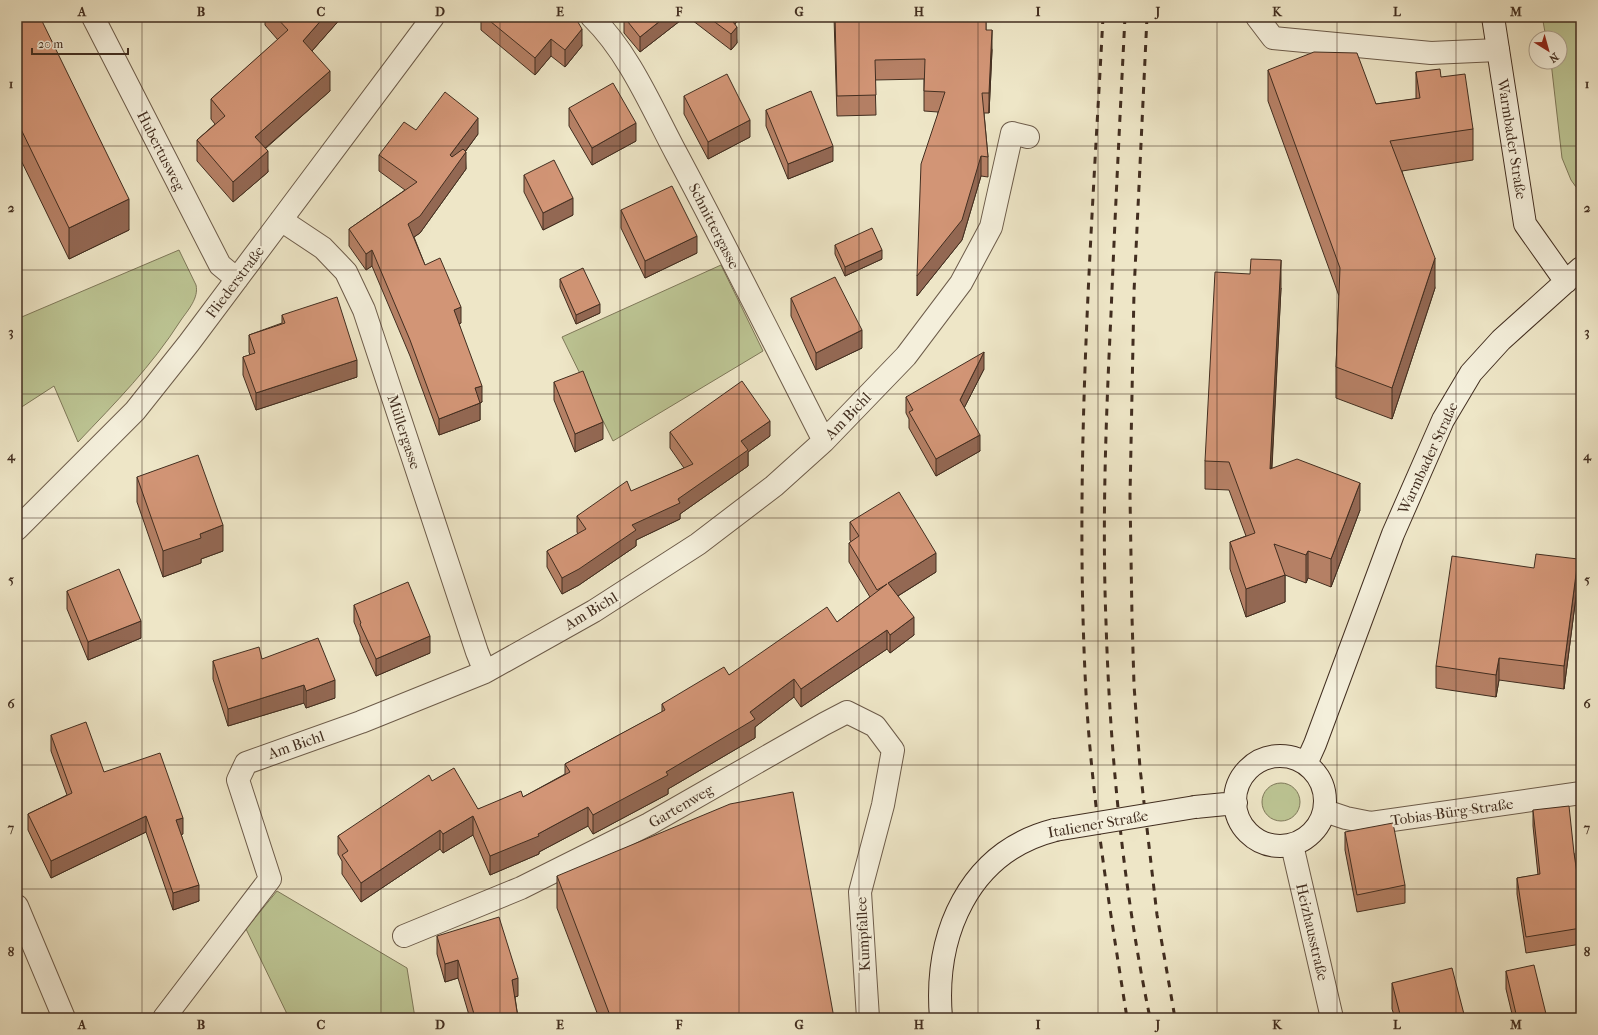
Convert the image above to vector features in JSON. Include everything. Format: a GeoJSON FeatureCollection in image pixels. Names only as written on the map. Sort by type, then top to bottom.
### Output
{"type":"FeatureCollection","features":[{"type":"Feature","properties":{"kind":"street","name":"Hubertusweg"},"geometry":{"type":"LineString","coordinates":[[93,17],[220,265],[237,279]]}},
{"type":"Feature","properties":{"kind":"street","name":"Fliederstraße"},"geometry":{"type":"LineString","coordinates":[[17,529],[135,411],[189,343],[433,17]]}},
{"type":"Feature","properties":{"kind":"street","name":"Schnittergasse"},"geometry":{"type":"LineString","coordinates":[[592,17],[604,28],[630,66],[701,200],[824,441]]}},
{"type":"Feature","properties":{"kind":"street"},"geometry":{"type":"LineString","coordinates":[[1257,17],[1273,38],[1431,53],[1498,50]]}},
{"type":"Feature","properties":{"kind":"street","name":"Warmbader Straße"},"geometry":{"type":"LineString","coordinates":[[1306,764],[1315,744],[1393,534],[1443,420],[1471,373],[1501,340],[1573,275],[1525,224],[1493,17]]}},
{"type":"Feature","properties":{"kind":"street","name":"Am Bichl"},"geometry":{"type":"LineString","coordinates":[[164,1018],[270,879],[238,780],[246,763],[360,722],[485,672],[594,611],[698,544],[774,486],[824,441],[906,356],[961,283],[991,227],[1012,133],[1028,136]]}},
{"type":"Feature","properties":{"kind":"street","name":"Müllergasse"},"geometry":{"type":"LineString","coordinates":[[281,220],[323,248],[346,272],[364,310],[477,652],[485,672]]}},
{"type":"Feature","properties":{"kind":"street","name":"Gartenweg"},"geometry":{"type":"LineString","coordinates":[[404,936],[521,888],[649,824],[847,712],[875,726],[893,750],[883,805]]}},
{"type":"Feature","properties":{"kind":"street"},"geometry":{"type":"LineString","coordinates":[[1279,756],[1294,758],[1306,764],[1317,776],[1324,790],[1326,800],[1325,811],[1313,832],[1303,840],[1292,845],[1279,847],[1266,844],[1253,838],[1244,828],[1238,816],[1236,803],[1237,789],[1243,776],[1259,762],[1279,756]]}},
{"type":"Feature","properties":{"kind":"street","name":"Tobias-Bürg-Straße"},"geometry":{"type":"LineString","coordinates":[[1325,811],[1371,824],[1581,793]]}},
{"type":"Feature","properties":{"kind":"street","name":"Italiener Straße"},"geometry":{"type":"LineString","coordinates":[[941,1018],[940,1003],[942,965],[949,934],[963,898],[977,879],[999,857],[1011,849],[1041,834],[1055,830],[1195,806],[1236,803]]}},
{"type":"Feature","properties":{"kind":"street","name":"Kumpfallee"},"geometry":{"type":"LineString","coordinates":[[868,1018],[860,892],[883,805]]}},
{"type":"Feature","properties":{"kind":"street","name":"Heizhausstraße"},"geometry":{"type":"LineString","coordinates":[[1292,845],[1332,1018]]}},
{"type":"Feature","properties":{"kind":"street"},"geometry":{"type":"LineString","coordinates":[[17,906],[64,1018]]}},
{"type":"Feature","properties":{"kind":"green space"},"geometry":{"type":"Polygon","coordinates":[[[1581,17],[1581,189],[1576,187],[1571,180],[1562,158],[1552,70],[1568,70],[1568,30],[1545,30],[1543,21],[1581,17]]]}},
{"type":"Feature","properties":{"kind":"green space"},"geometry":{"type":"Polygon","coordinates":[[[179,250],[196,285],[196,295],[192,304],[170,337],[145,369],[78,442],[54,386],[17,410],[17,319],[179,250]]]}},
{"type":"Feature","properties":{"kind":"green space"},"geometry":{"type":"Polygon","coordinates":[[[721,265],[763,351],[613,441],[562,337],[721,265]]]}},
{"type":"Feature","properties":{"kind":"green space"},"geometry":{"type":"Polygon","coordinates":[[[1277,783],[1285,783],[1295,788],[1299,795],[1299,809],[1295,816],[1285,821],[1277,821],[1267,816],[1265,813],[1262,806],[1262,798],[1267,788],[1270,786],[1277,783]]]}},
{"type":"Feature","properties":{"kind":"green space"},"geometry":{"type":"Polygon","coordinates":[[[277,891],[407,968],[415,1018],[289,1018],[246,929],[277,891]]]}},
{"type":"Feature","properties":{"kind":"building"},"geometry":{"type":"Polygon","coordinates":[[[17,17],[40,17],[129,199],[69,228],[17,121],[17,17]]]}},
{"type":"Feature","properties":{"kind":"building"},"geometry":{"type":"Polygon","coordinates":[[[276,17],[324,17],[303,41],[330,71],[255,137],[268,151],[233,182],[197,140],[225,116],[211,99],[288,30],[276,17]]]}},
{"type":"Feature","properties":{"kind":"building"},"geometry":{"type":"Polygon","coordinates":[[[485,17],[575,17],[582,29],[565,50],[551,39],[535,58],[485,17]]]}},
{"type":"Feature","properties":{"kind":"building"},"geometry":{"type":"Polygon","coordinates":[[[624,17],[665,17],[640,37],[624,17]]]}},
{"type":"Feature","properties":{"kind":"building"},"geometry":{"type":"Polygon","coordinates":[[[708,17],[729,17],[737,27],[731,34],[708,17]]]}},
{"type":"Feature","properties":{"kind":"building"},"geometry":{"type":"Polygon","coordinates":[[[835,17],[986,17],[986,30],[992,30],[989,93],[982,93],[988,157],[981,156],[962,220],[917,276],[921,164],[945,92],[924,91],[925,59],[875,60],[876,95],[837,96],[835,17]]]}},
{"type":"Feature","properties":{"kind":"building"},"geometry":{"type":"Polygon","coordinates":[[[1314,52],[1357,53],[1376,104],[1420,98],[1416,72],[1440,69],[1441,77],[1465,74],[1473,129],[1390,141],[1435,258],[1392,388],[1336,367],[1340,268],[1268,70],[1314,52]]]}},
{"type":"Feature","properties":{"kind":"building"},"geometry":{"type":"Polygon","coordinates":[[[727,74],[750,120],[708,142],[684,96],[727,74]]]}},
{"type":"Feature","properties":{"kind":"building"},"geometry":{"type":"Polygon","coordinates":[[[613,83],[636,123],[592,148],[569,108],[613,83]]]}},
{"type":"Feature","properties":{"kind":"building"},"geometry":{"type":"Polygon","coordinates":[[[811,91],[833,146],[788,164],[766,110],[811,91]]]}},
{"type":"Feature","properties":{"kind":"building"},"geometry":{"type":"Polygon","coordinates":[[[445,92],[478,118],[450,155],[452,157],[463,149],[466,152],[420,216],[408,224],[425,265],[440,258],[461,307],[454,310],[482,386],[475,388],[480,403],[439,419],[410,340],[372,250],[366,254],[349,229],[417,182],[379,155],[404,122],[416,130],[445,92]]]}},
{"type":"Feature","properties":{"kind":"building"},"geometry":{"type":"Polygon","coordinates":[[[554,160],[573,198],[543,213],[524,175],[554,160]]]}},
{"type":"Feature","properties":{"kind":"building"},"geometry":{"type":"Polygon","coordinates":[[[672,186],[697,236],[645,261],[621,210],[672,186]]]}},
{"type":"Feature","properties":{"kind":"building"},"geometry":{"type":"Polygon","coordinates":[[[872,228],[882,250],[845,267],[835,245],[872,228]]]}},
{"type":"Feature","properties":{"kind":"building"},"geometry":{"type":"Polygon","coordinates":[[[1251,259],[1281,260],[1270,469],[1297,459],[1360,483],[1331,559],[1308,551],[1306,555],[1274,544],[1285,575],[1246,589],[1230,542],[1255,533],[1229,462],[1205,461],[1215,272],[1250,274],[1251,259]]]}},
{"type":"Feature","properties":{"kind":"building"},"geometry":{"type":"Polygon","coordinates":[[[583,268],[600,304],[576,315],[560,279],[583,268]]]}},
{"type":"Feature","properties":{"kind":"building"},"geometry":{"type":"Polygon","coordinates":[[[835,277],[862,330],[816,353],[791,298],[835,277]]]}},
{"type":"Feature","properties":{"kind":"building"},"geometry":{"type":"Polygon","coordinates":[[[337,297],[357,360],[256,393],[243,357],[255,353],[249,335],[285,323],[282,315],[337,297]]]}},
{"type":"Feature","properties":{"kind":"building"},"geometry":{"type":"Polygon","coordinates":[[[984,352],[960,400],[980,435],[936,459],[909,412],[913,410],[906,397],[984,352]]]}},
{"type":"Feature","properties":{"kind":"building"},"geometry":{"type":"Polygon","coordinates":[[[583,371],[603,422],[575,434],[554,382],[583,371]]]}},
{"type":"Feature","properties":{"kind":"building"},"geometry":{"type":"Polygon","coordinates":[[[742,381],[770,421],[741,441],[748,450],[678,499],[680,503],[632,525],[636,530],[579,569],[562,578],[547,551],[586,529],[577,516],[627,481],[631,491],[693,464],[670,432],[742,381]]]}},
{"type":"Feature","properties":{"kind":"building"},"geometry":{"type":"Polygon","coordinates":[[[198,455],[223,525],[200,534],[201,538],[163,551],[137,477],[198,455]]]}},
{"type":"Feature","properties":{"kind":"building"},"geometry":{"type":"Polygon","coordinates":[[[899,492],[936,553],[888,583],[914,617],[890,635],[887,630],[801,689],[794,679],[750,712],[755,719],[666,772],[668,775],[593,815],[588,807],[538,834],[539,836],[490,856],[473,816],[443,834],[440,830],[361,883],[342,855],[348,851],[338,836],[429,775],[432,781],[454,768],[478,809],[521,791],[523,797],[570,772],[565,764],[665,710],[662,704],[724,667],[729,675],[827,607],[837,622],[887,584],[877,590],[849,543],[859,536],[850,522],[899,492]]]}},
{"type":"Feature","properties":{"kind":"building"},"geometry":{"type":"Polygon","coordinates":[[[1536,554],[1578,559],[1564,666],[1499,658],[1496,675],[1436,666],[1452,556],[1534,568],[1536,554]]]}},
{"type":"Feature","properties":{"kind":"building"},"geometry":{"type":"Polygon","coordinates":[[[119,569],[141,621],[88,642],[67,591],[119,569]]]}},
{"type":"Feature","properties":{"kind":"building"},"geometry":{"type":"Polygon","coordinates":[[[408,582],[430,636],[376,659],[360,624],[361,623],[354,605],[408,582]]]}},
{"type":"Feature","properties":{"kind":"building"},"geometry":{"type":"Polygon","coordinates":[[[318,638],[335,680],[306,691],[304,685],[228,709],[213,661],[259,647],[262,659],[318,638]]]}},
{"type":"Feature","properties":{"kind":"building"},"geometry":{"type":"Polygon","coordinates":[[[86,722],[104,772],[160,753],[183,818],[176,820],[199,885],[173,893],[146,816],[51,861],[28,814],[72,793],[51,735],[86,722]]]}},
{"type":"Feature","properties":{"kind":"building"},"geometry":{"type":"Polygon","coordinates":[[[793,792],[834,1018],[611,1018],[557,876],[730,804],[793,792]]]}},
{"type":"Feature","properties":{"kind":"building"},"geometry":{"type":"Polygon","coordinates":[[[1569,806],[1581,901],[1581,928],[1526,937],[1517,878],[1540,874],[1533,810],[1569,806]]]}},
{"type":"Feature","properties":{"kind":"building"},"geometry":{"type":"Polygon","coordinates":[[[1393,823],[1405,885],[1357,895],[1345,832],[1393,823]]]}},
{"type":"Feature","properties":{"kind":"building"},"geometry":{"type":"Polygon","coordinates":[[[499,917],[518,978],[512,980],[518,1018],[452,1018],[474,1014],[458,960],[445,964],[437,936],[499,917]]]}},
{"type":"Feature","properties":{"kind":"building"},"geometry":{"type":"Polygon","coordinates":[[[1534,965],[1547,1018],[1517,1018],[1506,971],[1534,965]]]}},
{"type":"Feature","properties":{"kind":"building"},"geometry":{"type":"Polygon","coordinates":[[[1452,968],[1465,1018],[1401,1018],[1392,983],[1452,968]]]}},
{"type":"Feature","properties":{"kind":"railway"},"geometry":{"type":"LineString","coordinates":[[1103,17],[1089,270],[1083,440],[1083,609],[1086,693],[1097,815],[1127,1018]]}},
{"type":"Feature","properties":{"kind":"railway"},"geometry":{"type":"LineString","coordinates":[[1125,17],[1106,430],[1105,584],[1108,672],[1119,821],[1132,920],[1150,1018]]}},
{"type":"Feature","properties":{"kind":"railway"},"geometry":{"type":"LineString","coordinates":[[1147,17],[1134,292],[1130,496],[1132,617],[1134,685],[1140,768],[1157,915],[1175,1018]]}}]}
